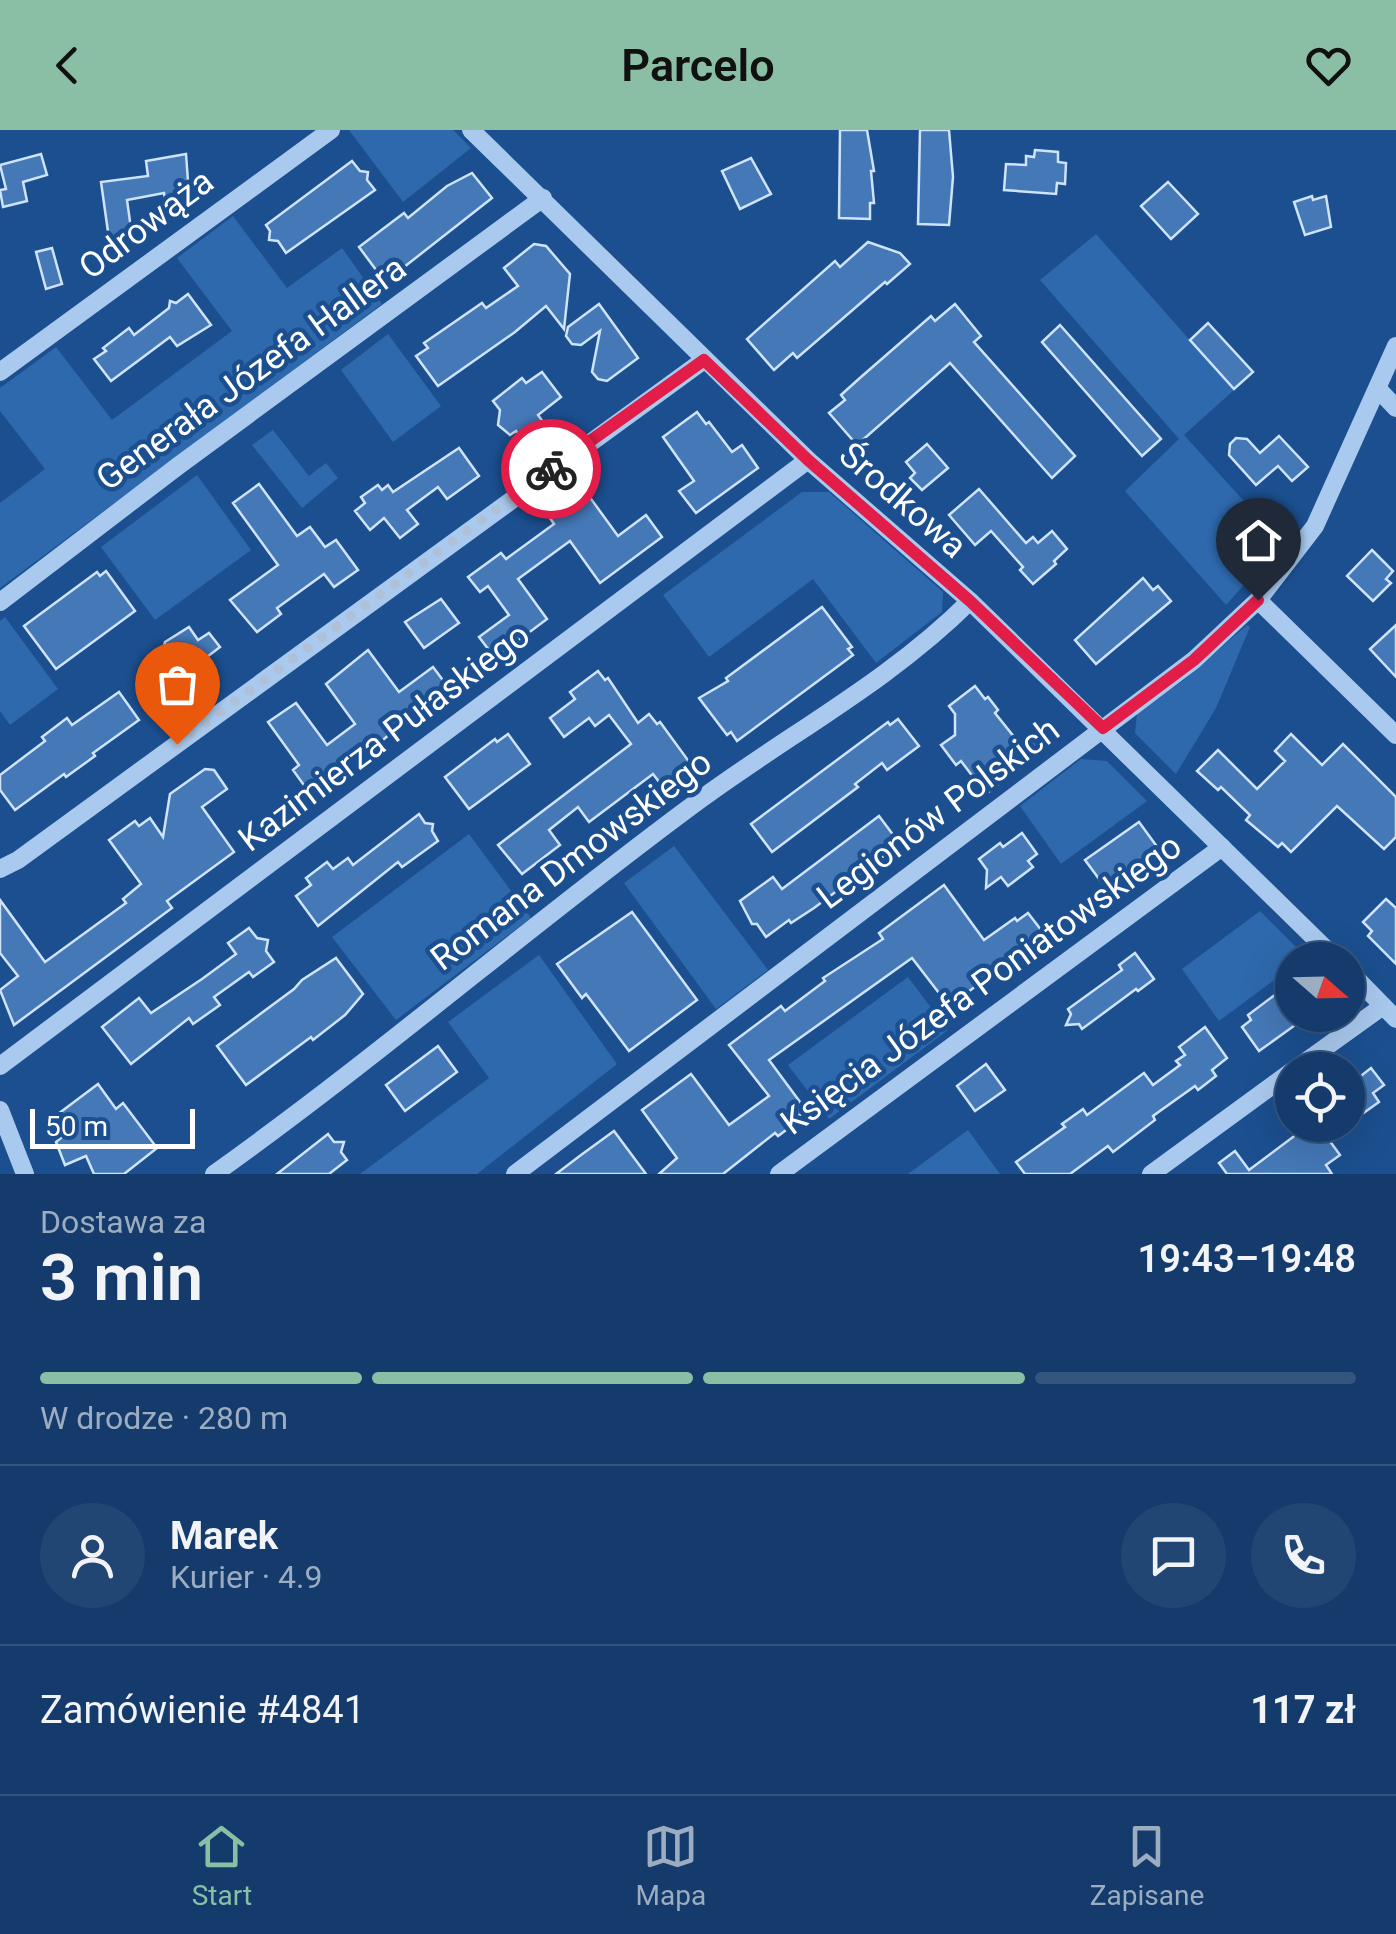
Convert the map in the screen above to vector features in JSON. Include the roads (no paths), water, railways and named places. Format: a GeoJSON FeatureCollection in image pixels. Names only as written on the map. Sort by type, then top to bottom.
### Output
{"type":"FeatureCollection","features":[{"type":"Feature","properties":{"kind":"street","name":"Odrowąża"},"geometry":{"type":"LineString","coordinates":[[0,372],[332,130]]}},
{"type":"Feature","properties":{"kind":"street","name":"Środkowa"},"geometry":{"type":"LineString","coordinates":[[472,130],[808,460],[970,601],[1319,942]]}},
{"type":"Feature","properties":{"kind":"street","name":"Generała Józefa Hallera"},"geometry":{"type":"LineString","coordinates":[[0,602],[543,198]]}},
{"type":"Feature","properties":{"kind":"street","name":"Legionów Polskich"},"geometry":{"type":"LineString","coordinates":[[515,1174],[1194,660],[1258,600],[1316,526],[1396,346]]}},
{"type":"Feature","properties":{"kind":"street"},"geometry":{"type":"LineString","coordinates":[[0,869],[18,860],[704,360]]}},
{"type":"Feature","properties":{"kind":"street"},"geometry":{"type":"LineString","coordinates":[[1378,389],[1396,408]]}},
{"type":"Feature","properties":{"kind":"street","name":"Kazimierza Pułaskiego"},"geometry":{"type":"LineString","coordinates":[[0,1066],[808,460]]}},
{"type":"Feature","properties":{"kind":"street"},"geometry":{"type":"LineString","coordinates":[[1258,600],[1396,735]]}},
{"type":"Feature","properties":{"kind":"street","name":"Romana Dmowskiego"},"geometry":{"type":"LineString","coordinates":[[225,1171],[703,797],[850,699],[944,627],[970,601]]}},
{"type":"Feature","properties":{"kind":"street","name":"Księcia Józefa Poniatowskiego"},"geometry":{"type":"LineString","coordinates":[[779,1174],[1222,846]]}},
{"type":"Feature","properties":{"kind":"street"},"geometry":{"type":"LineString","coordinates":[[1325,1052],[1390,1012],[1365,987]]}},
{"type":"Feature","properties":{"kind":"street"},"geometry":{"type":"LineString","coordinates":[[1150,1174],[1275,1085]]}},
{"type":"Feature","properties":{"kind":"street"},"geometry":{"type":"LineString","coordinates":[[0,1110],[25,1174]]}}]}
